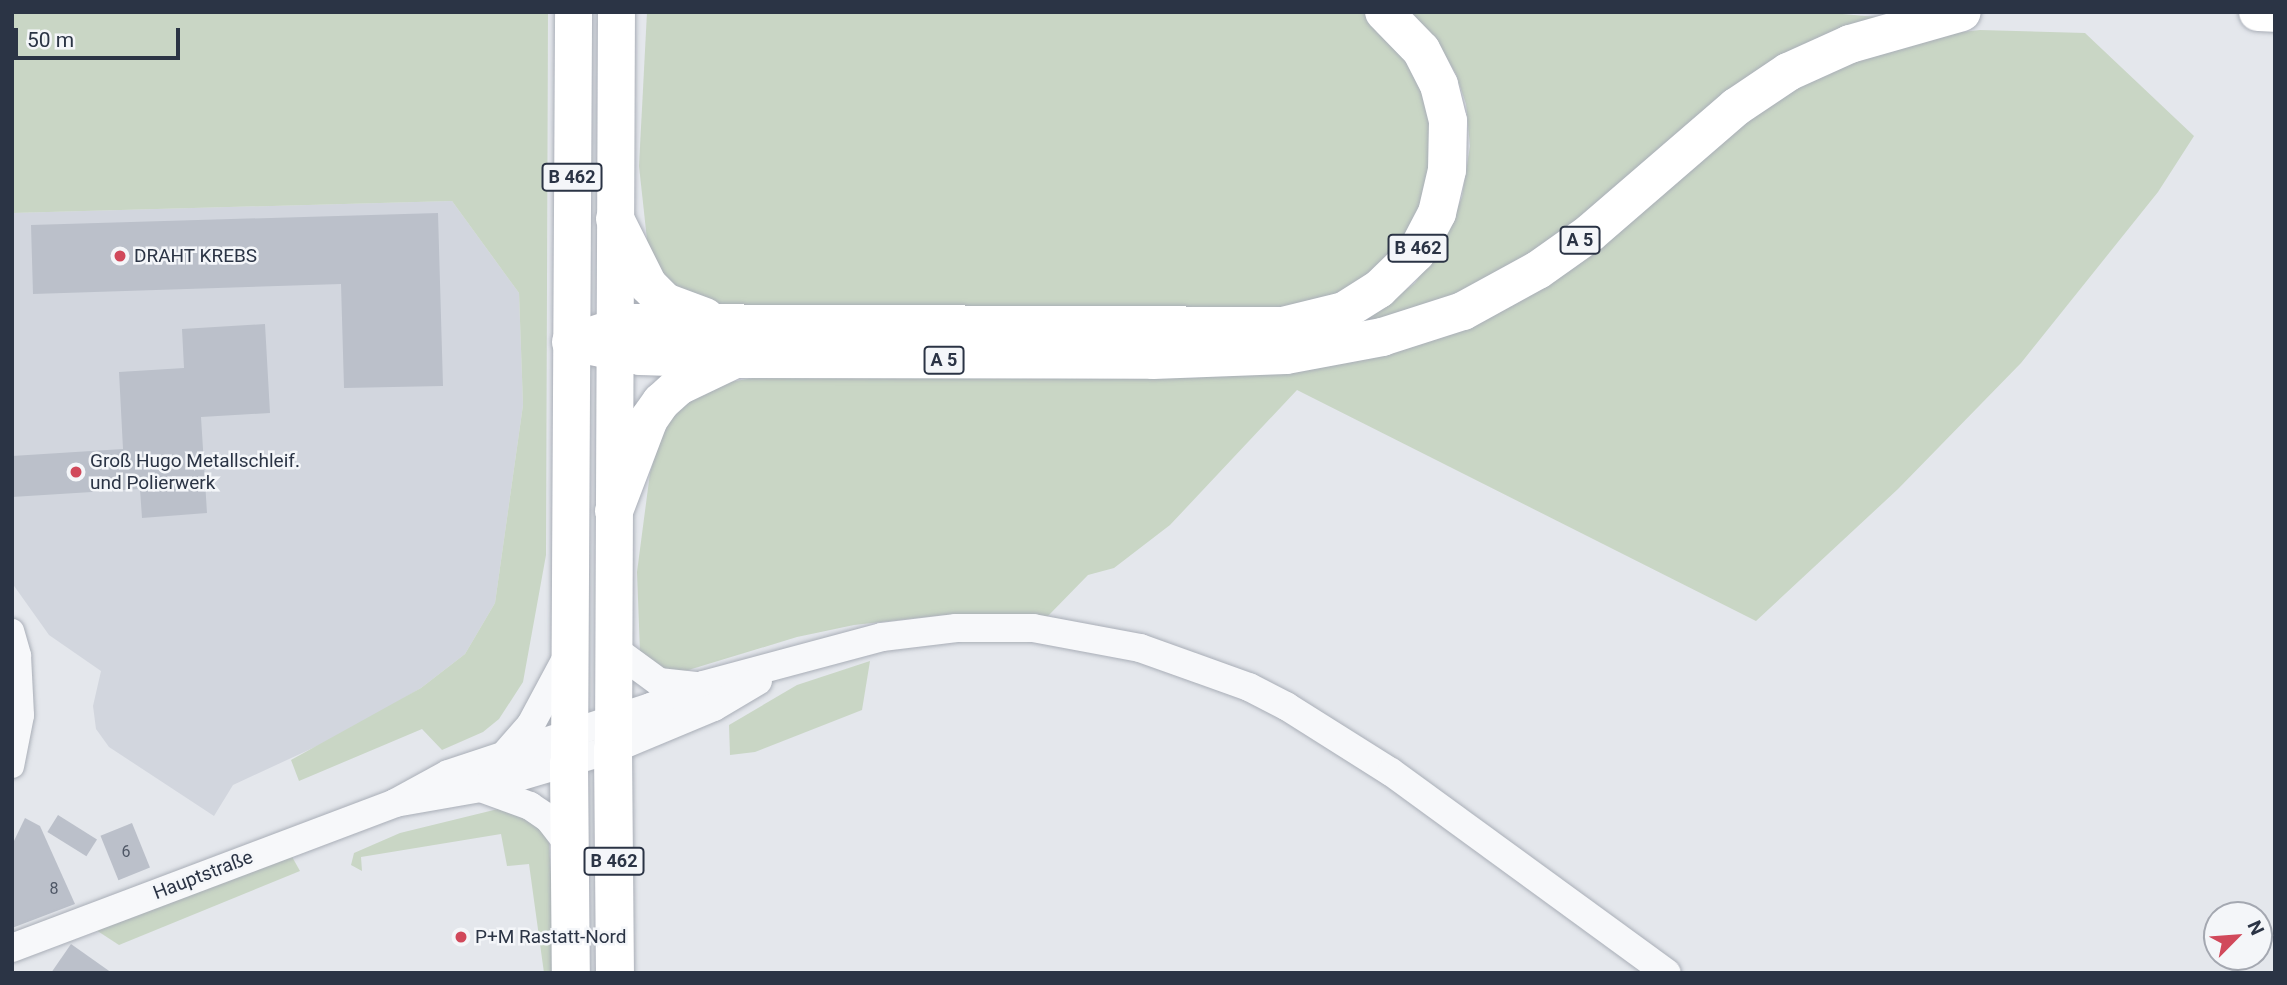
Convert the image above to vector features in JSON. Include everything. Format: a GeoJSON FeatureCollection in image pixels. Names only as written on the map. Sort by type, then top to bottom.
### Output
{"type":"FeatureCollection","features":[{"type":"Feature","properties":{"kind":"highway","name":"B 462"},"geometry":{"type":"LineString","coordinates":[[615,219],[648,285],[665,302],[734,342],[1270,326],[1313,321],[1345,311],[1379,289],[1416,253],[1437,213],[1447,170],[1448,121],[1439,85],[1421,50],[1384,12]]}},
{"type":"Feature","properties":{"kind":"highway","name":"A 5"},"geometry":{"type":"LineString","coordinates":[[614,339],[640,356],[734,342],[1180,359],[1286,355],[1382,337],[1463,311],[1538,270],[1590,233],[1736,107],[1788,72],[1850,44],[1962,12]]}},
{"type":"Feature","properties":{"kind":"highway"},"geometry":{"type":"LineString","coordinates":[[2258,12],[2275,13]]}},
{"type":"Feature","properties":{"kind":"highway"},"geometry":{"type":"LineString","coordinates":[[571,342],[614,339]]}},
{"type":"Feature","properties":{"kind":"highway","name":"A 5"},"geometry":{"type":"LineString","coordinates":[[614,511],[649,419],[661,402],[734,342]]}},
{"type":"Feature","properties":{"kind":"highway","name":"B 462"},"geometry":{"type":"LineString","coordinates":[[613,734],[615,973]]}},
{"type":"Feature","properties":{"kind":"highway","name":"B 462"},"geometry":{"type":"LineString","coordinates":[[569,747],[570,973]]}},
{"type":"Feature","properties":{"kind":"main road","name":"B 462"},"geometry":{"type":"LineString","coordinates":[[569,747],[573,12]]}},
{"type":"Feature","properties":{"kind":"main road","name":"B 462"},"geometry":{"type":"LineString","coordinates":[[613,734],[616,12]]}},
{"type":"Feature","properties":{"kind":"street"},"geometry":{"type":"LineString","coordinates":[[613,734],[703,685],[786,665],[882,637],[956,628],[1033,628],[1086,635],[1182,662],[1249,687],[1323,727],[1667,973]]}},
{"type":"Feature","properties":{"kind":"street"},"geometry":{"type":"LineString","coordinates":[[12,630],[19,655],[22,715],[12,766]]}},
{"type":"Feature","properties":{"kind":"street"},"geometry":{"type":"LineString","coordinates":[[614,649],[659,682],[703,685]]}},
{"type":"Feature","properties":{"kind":"street"},"geometry":{"type":"LineString","coordinates":[[507,752],[530,726],[570,652]]}},
{"type":"Feature","properties":{"kind":"street"},"geometry":{"type":"LineString","coordinates":[[569,747],[714,707],[786,665]]}},
{"type":"Feature","properties":{"kind":"street","name":"Hauptstraße"},"geometry":{"type":"LineString","coordinates":[[12,948],[395,803],[448,774],[507,752],[569,747]]}},
{"type":"Feature","properties":{"kind":"street","name":"Hauptstraße"},"geometry":{"type":"LineString","coordinates":[[395,803],[481,788],[569,747]]}},
{"type":"Feature","properties":{"kind":"street"},"geometry":{"type":"LineString","coordinates":[[481,788],[530,806],[548,818],[570,846]]}},
{"type":"Feature","properties":{"kind":"shaded area"},"geometry":{"type":"Polygon","coordinates":[[[452,201],[519,293],[523,405],[495,603],[465,654],[421,688],[343,734],[233,785],[214,816],[109,747],[96,729],[93,706],[101,671],[49,635],[12,583],[12,213],[452,201]]]}},
{"type":"Feature","properties":{"kind":"green space"},"geometry":{"type":"Polygon","coordinates":[[[12,12],[548,12],[546,555],[523,682],[499,719],[483,732],[442,750],[422,729],[299,781],[291,760],[421,688],[465,654],[495,603],[523,405],[519,293],[452,201],[12,213],[12,12]]]}},
{"type":"Feature","properties":{"kind":"green space"},"geometry":{"type":"Polygon","coordinates":[[[647,12],[1366,12],[1390,29],[1436,111],[1434,180],[1388,271],[1319,307],[714,306],[682,297],[649,258],[639,166],[647,12]]]}},
{"type":"Feature","properties":{"kind":"green space"},"geometry":{"type":"Polygon","coordinates":[[[1411,12],[1819,12],[1889,18],[1466,295],[1360,324],[1415,283],[1445,238],[1462,197],[1470,146],[1466,104],[1456,74],[1435,38],[1411,12]]]}},
{"type":"Feature","properties":{"kind":"green space"},"geometry":{"type":"Polygon","coordinates":[[[1980,30],[2085,33],[2194,136],[2158,192],[2021,363],[1898,489],[1756,621],[1297,390],[1170,525],[1114,568],[1088,575],[1047,617],[944,615],[854,625],[797,637],[672,675],[640,652],[637,572],[650,473],[659,443],[671,419],[695,397],[724,383],[753,378],[1192,378],[1385,350],[1755,108],[1900,39],[1980,30]]]}},
{"type":"Feature","properties":{"kind":"green space"},"geometry":{"type":"Polygon","coordinates":[[[870,661],[862,710],[755,752],[730,755],[729,725],[797,685],[870,661]]]}},
{"type":"Feature","properties":{"kind":"green space"},"geometry":{"type":"Polygon","coordinates":[[[498,809],[518,810],[537,821],[549,843],[557,973],[544,973],[529,864],[507,866],[501,834],[361,857],[362,871],[351,865],[354,853],[400,833],[498,809]]]}},
{"type":"Feature","properties":{"kind":"green space"},"geometry":{"type":"Polygon","coordinates":[[[291,855],[300,871],[119,945],[96,930],[291,855]]]}},
{"type":"Feature","properties":{"kind":"building"},"geometry":{"type":"Polygon","coordinates":[[[438,213],[443,386],[344,388],[341,284],[33,294],[31,225],[438,213]]]}},
{"type":"Feature","properties":{"kind":"building"},"geometry":{"type":"Polygon","coordinates":[[[265,324],[270,413],[201,417],[207,513],[142,518],[140,489],[12,497],[12,456],[123,449],[119,372],[184,368],[182,329],[265,324]]]}},
{"type":"Feature","properties":{"kind":"building"},"geometry":{"type":"Polygon","coordinates":[[[58,815],[97,839],[86,856],[47,832],[58,815]]]}},
{"type":"Feature","properties":{"kind":"building"},"geometry":{"type":"Polygon","coordinates":[[[25,818],[40,826],[75,904],[12,928],[12,845],[25,818]]]}},
{"type":"Feature","properties":{"kind":"building"},"geometry":{"type":"Polygon","coordinates":[[[132,823],[150,868],[118,880],[100,836],[132,823]]]}},
{"type":"Feature","properties":{"kind":"building"},"geometry":{"type":"Polygon","coordinates":[[[71,944],[112,973],[51,973],[71,944]]]}},
{"type":"Feature","properties":{"kind":"place","name":"DRAHT KREBS"},"geometry":{"type":"Point","coordinates":[120,256]}},
{"type":"Feature","properties":{"kind":"place","name":"Groß Hugo Metallschleif. und Polierwerk"},"geometry":{"type":"Point","coordinates":[76,472]}},
{"type":"Feature","properties":{"kind":"place","name":"P+M Rastatt-Nord"},"geometry":{"type":"Point","coordinates":[461,937]}}]}
